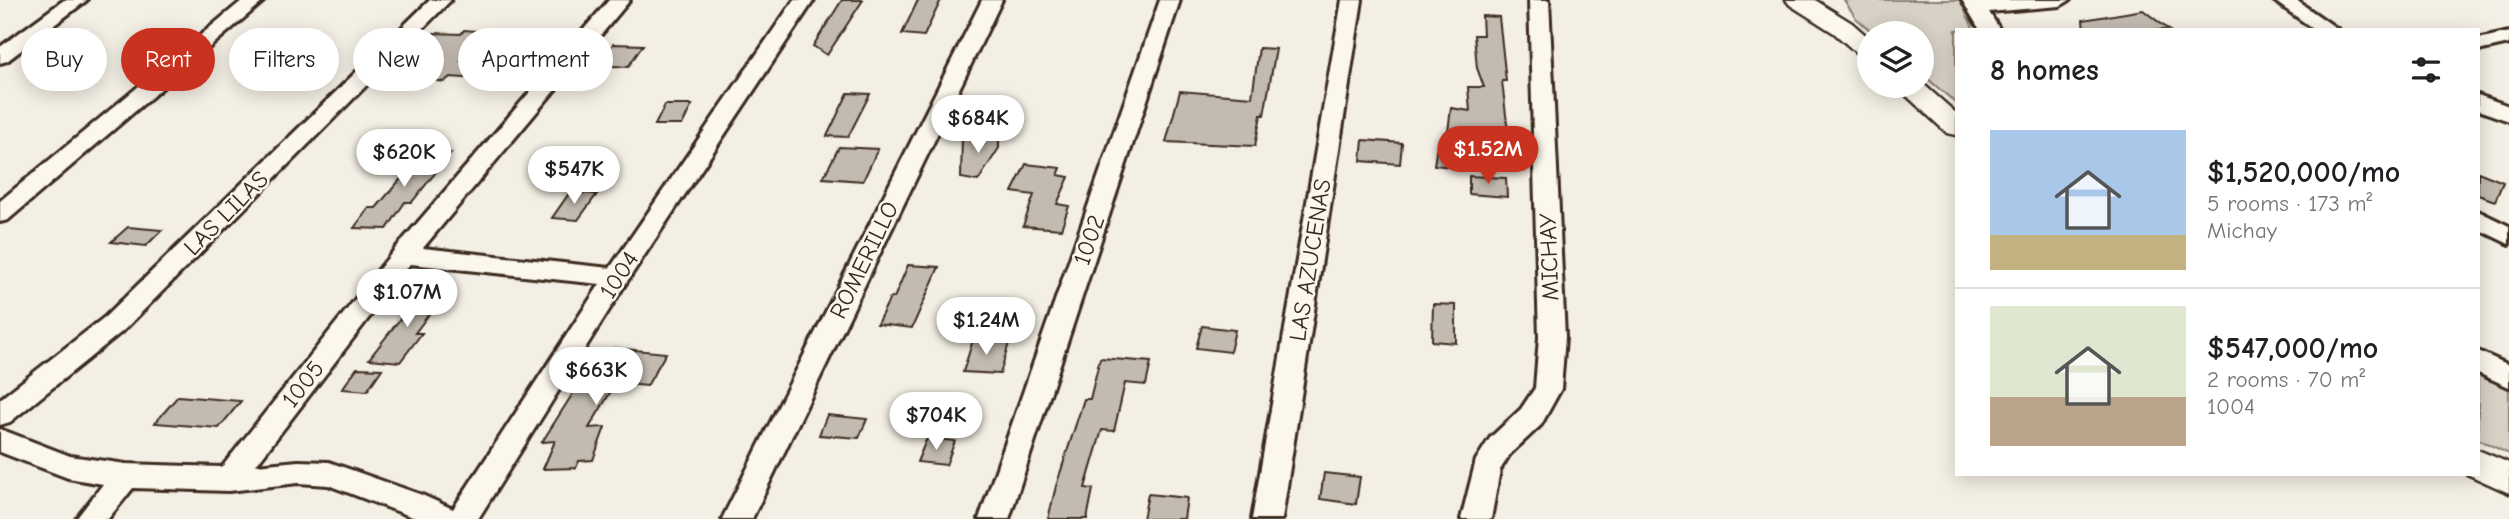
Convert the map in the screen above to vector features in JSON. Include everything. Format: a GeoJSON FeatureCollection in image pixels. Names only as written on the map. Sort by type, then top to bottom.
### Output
{"type":"FeatureCollection","features":[{"type":"Feature","properties":{"kind":"main road"},"geometry":{"type":"LineString","coordinates":[[1797,0],[1843,28],[1857,40]]}},
{"type":"Feature","properties":{"kind":"main road"},"geometry":{"type":"LineString","coordinates":[[1836,0],[1857,28]]}},
{"type":"Feature","properties":{"kind":"main road"},"geometry":{"type":"LineString","coordinates":[[1934,94],[1955,112]]}},
{"type":"Feature","properties":{"kind":"main road"},"geometry":{"type":"LineString","coordinates":[[1923,98],[1955,126]]}},
{"type":"Feature","properties":{"kind":"main road"},"geometry":{"type":"LineString","coordinates":[[2480,451],[2509,465]]}},
{"type":"Feature","properties":{"kind":"main road"},"geometry":{"type":"LineString","coordinates":[[2480,465],[2509,479]]}},
{"type":"Feature","properties":{"kind":"street"},"geometry":{"type":"LineString","coordinates":[[0,57],[77,0]]}},
{"type":"Feature","properties":{"kind":"street"},"geometry":{"type":"LineString","coordinates":[[0,214],[255,0]]}},
{"type":"Feature","properties":{"kind":"street","name":"LAS LILAS"},"geometry":{"type":"LineString","coordinates":[[0,414],[80,354],[115,323],[441,0]]}},
{"type":"Feature","properties":{"kind":"street","name":"1005"},"geometry":{"type":"LineString","coordinates":[[229,479],[404,255],[620,0]]}},
{"type":"Feature","properties":{"kind":"street","name":"1004"},"geometry":{"type":"LineString","coordinates":[[462,519],[617,277],[804,0]]}},
{"type":"Feature","properties":{"kind":"street","name":"ROMERILLO"},"geometry":{"type":"LineString","coordinates":[[737,519],[992,0]]}},
{"type":"Feature","properties":{"kind":"street","name":"1002"},"geometry":{"type":"LineString","coordinates":[[994,519],[1170,0]]}},
{"type":"Feature","properties":{"kind":"street","name":"LAS AZUCENAS"},"geometry":{"type":"LineString","coordinates":[[1267,519],[1352,0]]}},
{"type":"Feature","properties":{"kind":"street","name":"MICHAY"},"geometry":{"type":"LineString","coordinates":[[1476,519],[1486,468],[1500,446],[1531,417],[1548,389],[1552,337],[1539,0]]}},
{"type":"Feature","properties":{"kind":"street"},"geometry":{"type":"LineString","coordinates":[[1989,28],[1974,3],[2060,0]]}},
{"type":"Feature","properties":{"kind":"street"},"geometry":{"type":"LineString","coordinates":[[2283,0],[2326,28]]}},
{"type":"Feature","properties":{"kind":"street"},"geometry":{"type":"LineString","coordinates":[[2480,44],[2509,38]]}},
{"type":"Feature","properties":{"kind":"street"},"geometry":{"type":"LineString","coordinates":[[2480,103],[2509,114]]}},
{"type":"Feature","properties":{"kind":"street"},"geometry":{"type":"LineString","coordinates":[[2480,220],[2509,236]]}},
{"type":"Feature","properties":{"kind":"street"},"geometry":{"type":"LineString","coordinates":[[404,255],[617,277]]}},
{"type":"Feature","properties":{"kind":"street"},"geometry":{"type":"LineString","coordinates":[[2480,362],[2509,377]]}},
{"type":"Feature","properties":{"kind":"street"},"geometry":{"type":"LineString","coordinates":[[0,440],[68,467],[127,476],[229,479],[298,472],[329,474],[407,511],[446,519]]}},
{"type":"Feature","properties":{"kind":"street"},"geometry":{"type":"LineString","coordinates":[[91,519],[127,476]]}},
{"type":"Feature","properties":{"kind":"shaded area"},"geometry":{"type":"Polygon","coordinates":[[[1844,0],[1960,0],[1973,28],[1955,28],[1955,102],[1934,84],[1934,21],[1859,21],[1844,0]]]}},
{"type":"Feature","properties":{"kind":"shaded area"},"geometry":{"type":"Polygon","coordinates":[[[2480,369],[2509,382],[2509,454],[2480,440],[2480,369]]]}},
{"type":"Feature","properties":{"kind":"building"},"geometry":{"type":"Polygon","coordinates":[[[842,0],[863,0],[827,55],[813,46],[842,0]]]}},
{"type":"Feature","properties":{"kind":"building"},"geometry":{"type":"Polygon","coordinates":[[[918,0],[941,0],[924,36],[902,34],[918,0]]]}},
{"type":"Feature","properties":{"kind":"building"},"geometry":{"type":"Polygon","coordinates":[[[2143,10],[2166,28],[2084,28],[2083,20],[2143,10]]]}},
{"type":"Feature","properties":{"kind":"building"},"geometry":{"type":"Polygon","coordinates":[[[1482,16],[1499,17],[1508,132],[1471,130],[1467,169],[1434,165],[1437,146],[1446,147],[1451,108],[1470,111],[1468,87],[1484,87],[1477,68],[1474,35],[1483,35],[1482,16]]]}},
{"type":"Feature","properties":{"kind":"building"},"geometry":{"type":"Polygon","coordinates":[[[444,33],[458,34],[458,78],[450,77],[444,82],[444,33]]]}},
{"type":"Feature","properties":{"kind":"building"},"geometry":{"type":"Polygon","coordinates":[[[613,44],[643,45],[628,67],[613,66],[613,44]]]}},
{"type":"Feature","properties":{"kind":"building"},"geometry":{"type":"Polygon","coordinates":[[[1259,48],[1276,49],[1264,115],[1261,115],[1255,146],[1166,142],[1180,91],[1252,97],[1259,48]]]}},
{"type":"Feature","properties":{"kind":"building"},"geometry":{"type":"Polygon","coordinates":[[[848,93],[870,94],[848,137],[827,136],[848,93]]]}},
{"type":"Feature","properties":{"kind":"building"},"geometry":{"type":"Polygon","coordinates":[[[665,105],[692,105],[682,125],[655,125],[665,105]]]}},
{"type":"Feature","properties":{"kind":"building"},"geometry":{"type":"Polygon","coordinates":[[[999,134],[999,148],[978,181],[961,178],[962,137],[999,134]]]}},
{"type":"Feature","properties":{"kind":"building"},"geometry":{"type":"Polygon","coordinates":[[[1363,140],[1402,143],[1400,164],[1361,161],[1363,140]]]}},
{"type":"Feature","properties":{"kind":"building"},"geometry":{"type":"Polygon","coordinates":[[[839,147],[878,149],[863,181],[823,178],[839,147]]]}},
{"type":"Feature","properties":{"kind":"building"},"geometry":{"type":"Polygon","coordinates":[[[414,150],[451,153],[412,202],[405,202],[387,229],[354,228],[369,208],[376,208],[411,167],[400,166],[414,150]]]}},
{"type":"Feature","properties":{"kind":"building"},"geometry":{"type":"Polygon","coordinates":[[[1026,164],[1061,168],[1058,175],[1069,177],[1057,204],[1069,206],[1061,229],[1023,226],[1034,195],[1012,192],[1026,164]]]}},
{"type":"Feature","properties":{"kind":"building"},"geometry":{"type":"Polygon","coordinates":[[[2480,173],[2503,182],[2495,201],[2480,196],[2480,173]]]}},
{"type":"Feature","properties":{"kind":"building"},"geometry":{"type":"Polygon","coordinates":[[[1469,176],[1506,178],[1507,197],[1469,194],[1469,176]]]}},
{"type":"Feature","properties":{"kind":"building"},"geometry":{"type":"Polygon","coordinates":[[[570,192],[597,194],[578,220],[552,218],[570,192]]]}},
{"type":"Feature","properties":{"kind":"building"},"geometry":{"type":"Polygon","coordinates":[[[128,227],[162,230],[146,246],[111,242],[128,227]]]}},
{"type":"Feature","properties":{"kind":"building"},"geometry":{"type":"Polygon","coordinates":[[[908,265],[939,267],[912,328],[877,324],[890,298],[894,298],[908,265]]]}},
{"type":"Feature","properties":{"kind":"building"},"geometry":{"type":"Polygon","coordinates":[[[421,292],[444,294],[415,333],[422,333],[400,362],[369,359],[421,292]]]}},
{"type":"Feature","properties":{"kind":"building"},"geometry":{"type":"Polygon","coordinates":[[[1433,304],[1456,305],[1456,343],[1432,341],[1433,304]]]}},
{"type":"Feature","properties":{"kind":"building"},"geometry":{"type":"Polygon","coordinates":[[[1202,326],[1235,330],[1230,352],[1196,348],[1202,326]]]}},
{"type":"Feature","properties":{"kind":"building"},"geometry":{"type":"Polygon","coordinates":[[[973,340],[1009,343],[1000,374],[963,372],[973,340]]]}},
{"type":"Feature","properties":{"kind":"building"},"geometry":{"type":"Polygon","coordinates":[[[614,348],[666,353],[647,386],[616,383],[589,428],[605,427],[593,460],[579,461],[576,468],[543,469],[555,441],[542,442],[577,387],[589,388],[614,348]]]}},
{"type":"Feature","properties":{"kind":"building"},"geometry":{"type":"Polygon","coordinates":[[[1100,358],[1151,362],[1146,385],[1125,383],[1114,431],[1102,430],[1085,488],[1093,489],[1087,519],[1048,519],[1084,399],[1090,399],[1100,358]]]}},
{"type":"Feature","properties":{"kind":"building"},"geometry":{"type":"Polygon","coordinates":[[[357,368],[382,369],[367,391],[342,389],[357,368]]]}},
{"type":"Feature","properties":{"kind":"building"},"geometry":{"type":"Polygon","coordinates":[[[178,396],[241,401],[219,428],[155,423],[178,396]]]}},
{"type":"Feature","properties":{"kind":"building"},"geometry":{"type":"Polygon","coordinates":[[[827,415],[867,419],[859,438],[819,435],[827,415]]]}},
{"type":"Feature","properties":{"kind":"building"},"geometry":{"type":"Polygon","coordinates":[[[927,438],[955,441],[946,465],[917,462],[927,438]]]}},
{"type":"Feature","properties":{"kind":"building"},"geometry":{"type":"Polygon","coordinates":[[[1324,473],[1360,477],[1356,504],[1320,499],[1324,473]]]}},
{"type":"Feature","properties":{"kind":"building"},"geometry":{"type":"Polygon","coordinates":[[[1148,494],[1187,498],[1184,519],[1143,519],[1148,494]]]}}]}
